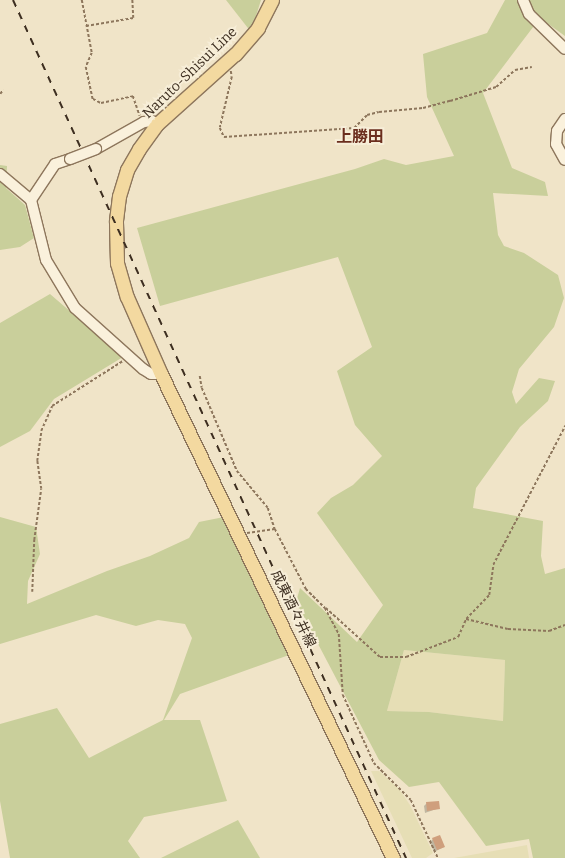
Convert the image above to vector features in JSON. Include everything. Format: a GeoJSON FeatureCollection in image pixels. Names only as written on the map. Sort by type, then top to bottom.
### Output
{"type":"FeatureCollection","features":[{"type":"Feature","properties":{"kind":"main road","name":"Naruto-Shisui Line"},"geometry":{"type":"LineString","coordinates":[[161,374],[121,282],[116,246],[119,196],[127,170],[157,124],[229,59],[258,28],[272,0]]}},
{"type":"Feature","properties":{"kind":"main road","name":"成東酒々井線"},"geometry":{"type":"LineString","coordinates":[[161,374],[393,858]]}},
{"type":"Feature","properties":{"kind":"street"},"geometry":{"type":"LineString","coordinates":[[523,0],[529,14],[565,49]]}},
{"type":"Feature","properties":{"kind":"street"},"geometry":{"type":"LineString","coordinates":[[565,119],[557,131],[556,144],[565,160]]}},
{"type":"Feature","properties":{"kind":"street"},"geometry":{"type":"LineString","coordinates":[[31,200],[55,164],[96,149],[142,124],[152,121],[157,124]]}},
{"type":"Feature","properties":{"kind":"street"},"geometry":{"type":"LineString","coordinates":[[0,174],[31,200],[46,260],[74,308],[151,374],[161,374]]}},
{"type":"Feature","properties":{"kind":"path"},"geometry":{"type":"LineString","coordinates":[[82,0],[92,53],[86,67],[93,99],[100,103],[133,96],[142,124]]}},
{"type":"Feature","properties":{"kind":"path"},"geometry":{"type":"LineString","coordinates":[[86,26],[133,18],[132,0]]}},
{"type":"Feature","properties":{"kind":"path"},"geometry":{"type":"LineString","coordinates":[[229,59],[232,77],[220,128],[224,137],[354,128],[367,115],[379,112],[423,108],[450,101],[496,87],[516,70],[532,67]]}},
{"type":"Feature","properties":{"kind":"path"},"geometry":{"type":"LineString","coordinates":[[0,94],[3,90]]}},
{"type":"Feature","properties":{"kind":"path"},"geometry":{"type":"LineString","coordinates":[[32,592],[34,540],[41,489],[37,462],[41,432],[49,412],[52,406],[91,379],[130,357]]}},
{"type":"Feature","properties":{"kind":"path"},"geometry":{"type":"LineString","coordinates":[[200,376],[202,388],[237,471],[268,508],[275,529],[306,589],[380,657],[406,657],[458,637],[466,619],[489,595],[492,565],[565,426]]}},
{"type":"Feature","properties":{"kind":"path"},"geometry":{"type":"LineString","coordinates":[[239,534],[275,529]]}},
{"type":"Feature","properties":{"kind":"path"},"geometry":{"type":"LineString","coordinates":[[325,608],[339,634],[343,695],[374,763],[411,800],[438,858]]}},
{"type":"Feature","properties":{"kind":"path"},"geometry":{"type":"LineString","coordinates":[[466,619],[508,629],[549,631],[565,625]]}},
{"type":"Feature","properties":{"kind":"shaded area"},"geometry":{"type":"Polygon","coordinates":[[[404,650],[505,660],[503,721],[429,712],[387,711],[404,650]]]}},
{"type":"Feature","properties":{"kind":"shaded area"},"geometry":{"type":"Polygon","coordinates":[[[371,771],[379,771],[399,789],[410,805],[433,853],[426,858],[412,858],[371,771]]]}},
{"type":"Feature","properties":{"kind":"shaded area"},"geometry":{"type":"Polygon","coordinates":[[[527,845],[529,858],[454,858],[527,845]]]}},
{"type":"Feature","properties":{"kind":"green space"},"geometry":{"type":"Polygon","coordinates":[[[226,0],[261,0],[251,32],[226,0]]]}},
{"type":"Feature","properties":{"kind":"green space"},"geometry":{"type":"Polygon","coordinates":[[[505,0],[565,0],[565,36],[540,18],[483,93],[512,168],[545,182],[548,196],[493,193],[498,235],[504,246],[524,253],[558,275],[564,298],[554,327],[519,369],[512,392],[516,404],[539,378],[555,381],[548,401],[520,427],[476,488],[473,508],[543,521],[541,556],[545,574],[565,568],[565,858],[533,858],[529,839],[486,846],[439,782],[409,787],[379,760],[296,602],[300,588],[357,642],[383,605],[317,513],[331,498],[353,485],[382,456],[355,425],[337,371],[372,347],[338,257],[160,306],[137,228],[355,169],[384,159],[406,165],[454,156],[427,97],[423,54],[487,33],[505,0]],[[404,650],[387,711],[429,712],[503,721],[505,660],[404,650]]]}},
{"type":"Feature","properties":{"kind":"green space"},"geometry":{"type":"Polygon","coordinates":[[[0,165],[7,166],[6,188],[25,205],[34,238],[20,247],[0,250],[0,165]]]}},
{"type":"Feature","properties":{"kind":"green space"},"geometry":{"type":"Polygon","coordinates":[[[50,294],[123,357],[54,399],[30,431],[0,447],[0,323],[50,294]]]}},
{"type":"Feature","properties":{"kind":"green space"},"geometry":{"type":"Polygon","coordinates":[[[0,517],[36,527],[40,554],[28,581],[27,604],[107,571],[150,556],[189,538],[199,522],[224,517],[289,655],[180,694],[164,720],[200,720],[227,801],[144,817],[128,841],[140,858],[10,858],[0,801],[0,724],[57,708],[89,758],[163,720],[192,638],[185,624],[158,620],[136,626],[96,615],[0,644],[0,517]]]}},
{"type":"Feature","properties":{"kind":"green space"},"geometry":{"type":"Polygon","coordinates":[[[238,820],[260,858],[161,858],[238,820]]]}},
{"type":"Feature","properties":{"kind":"building"},"geometry":{"type":"Polygon","coordinates":[[[439,801],[440,809],[427,811],[426,802],[439,801]]]}},
{"type":"Feature","properties":{"kind":"building"},"geometry":{"type":"Polygon","coordinates":[[[440,835],[445,847],[437,850],[432,838],[440,835]]]}},
{"type":"Feature","properties":{"kind":"railway"},"geometry":{"type":"LineString","coordinates":[[13,0],[406,858]]}},
{"type":"Feature","properties":{"kind":"district","name":"上勝田"},"geometry":{"type":"Point","coordinates":[360,137]}}]}
